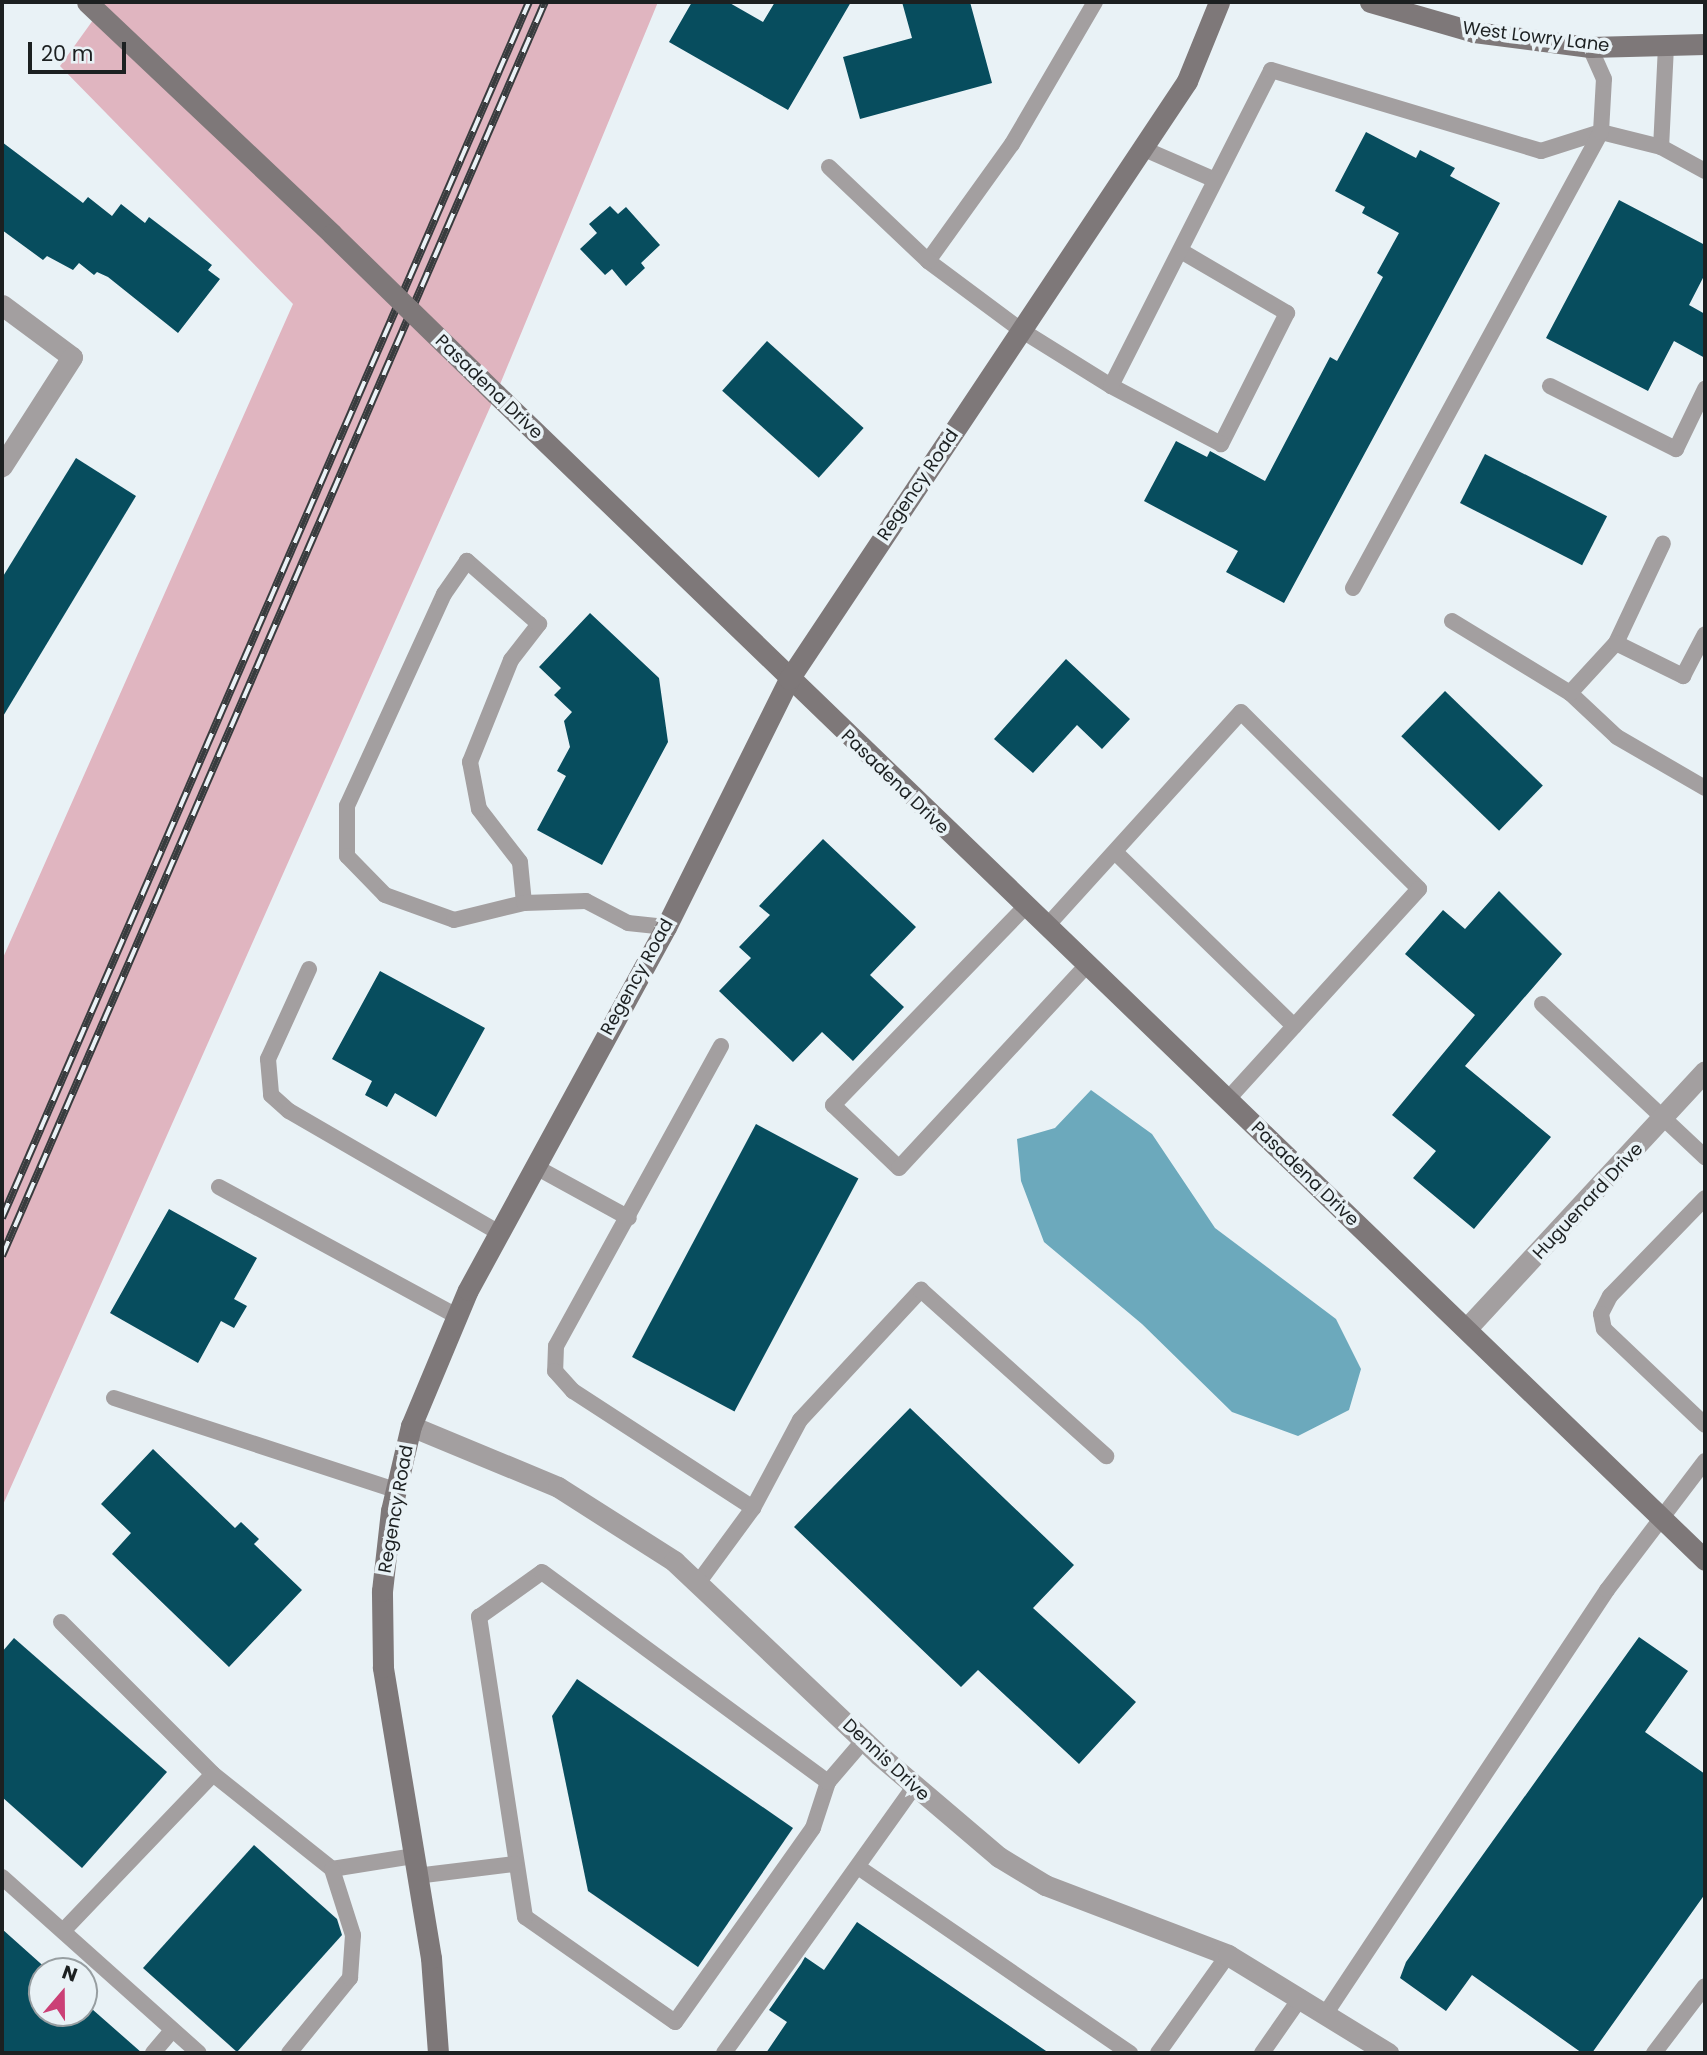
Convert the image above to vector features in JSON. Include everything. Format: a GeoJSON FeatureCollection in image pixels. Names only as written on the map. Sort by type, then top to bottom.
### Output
{"type":"FeatureCollection","features":[{"type":"Feature","properties":{"kind":"street","name":"Pasadena Drive"},"geometry":{"type":"LineString","coordinates":[[88,2],[332,234],[1086,966],[1467,1328],[1705,1560]]}},
{"type":"Feature","properties":{"kind":"street","name":"Regency Road"},"geometry":{"type":"LineString","coordinates":[[438,2053],[431,1958],[383,1667],[382,1591],[396,1490],[411,1426],[455,1315],[666,927],[789,679],[1187,81],[1219,2]]}},
{"type":"Feature","properties":{"kind":"street","name":"West Lowry Lane"},"geometry":{"type":"LineString","coordinates":[[1370,2],[1474,32],[1590,47],[1705,44]]}},
{"type":"Feature","properties":{"kind":"street"},"geometry":{"type":"LineString","coordinates":[[2,305],[72,357],[2,466]]}},
{"type":"Feature","properties":{"kind":"street","name":"Huguenard Drive"},"geometry":{"type":"LineString","coordinates":[[1467,1328],[1705,1070]]}},
{"type":"Feature","properties":{"kind":"street","name":"Dennis Drive"},"geometry":{"type":"LineString","coordinates":[[411,1426],[589,1503],[674,1561],[915,1787],[999,1857],[1045,1885],[1228,1955],[1301,1997],[1388,2053]]}},
{"type":"Feature","properties":{"kind":"lane"},"geometry":{"type":"LineString","coordinates":[[928,261],[1013,144],[1095,2]]}},
{"type":"Feature","properties":{"kind":"lane"},"geometry":{"type":"LineString","coordinates":[[1661,148],[1666,46]]}},
{"type":"Feature","properties":{"kind":"lane"},"geometry":{"type":"LineString","coordinates":[[1353,588],[1601,132],[1604,79],[1590,47]]}},
{"type":"Feature","properties":{"kind":"lane"},"geometry":{"type":"LineString","coordinates":[[1111,386],[1270,70],[1541,151],[1601,132],[1661,148],[1705,171]]}},
{"type":"Feature","properties":{"kind":"lane"},"geometry":{"type":"LineString","coordinates":[[1142,148],[1213,179]]}},
{"type":"Feature","properties":{"kind":"lane"},"geometry":{"type":"LineString","coordinates":[[829,167],[928,261],[1021,330],[1111,386],[1221,444],[1287,313],[1181,251]]}},
{"type":"Feature","properties":{"kind":"lane"},"geometry":{"type":"LineString","coordinates":[[1550,386],[1676,449],[1705,388]]}},
{"type":"Feature","properties":{"kind":"lane"},"geometry":{"type":"LineString","coordinates":[[1570,693],[1616,643],[1663,543]]}},
{"type":"Feature","properties":{"kind":"lane"},"geometry":{"type":"LineString","coordinates":[[524,903],[520,862],[479,809],[470,762],[511,660],[539,624],[467,561],[444,594],[347,806],[347,856],[385,895],[454,920],[524,903],[586,901],[628,923],[666,927]]}},
{"type":"Feature","properties":{"kind":"lane"},"geometry":{"type":"LineString","coordinates":[[1452,621],[1570,693],[1617,737],[1705,788]]}},
{"type":"Feature","properties":{"kind":"lane"},"geometry":{"type":"LineString","coordinates":[[1616,643],[1684,676],[1705,634]]}},
{"type":"Feature","properties":{"kind":"lane"},"geometry":{"type":"LineString","coordinates":[[1046,927],[1241,712],[1419,888],[1227,1100]]}},
{"type":"Feature","properties":{"kind":"lane"},"geometry":{"type":"LineString","coordinates":[[1115,852],[1294,1026]]}},
{"type":"Feature","properties":{"kind":"lane"},"geometry":{"type":"LineString","coordinates":[[1025,907],[833,1105],[899,1168],[1086,966]]}},
{"type":"Feature","properties":{"kind":"lane"},"geometry":{"type":"LineString","coordinates":[[309,969],[268,1059],[271,1095],[289,1111],[498,1232]]}},
{"type":"Feature","properties":{"kind":"lane"},"geometry":{"type":"LineString","coordinates":[[1542,1004],[1665,1116],[1705,1157]]}},
{"type":"Feature","properties":{"kind":"lane"},"geometry":{"type":"LineString","coordinates":[[721,1046],[629,1218],[556,1346],[555,1371],[573,1391],[753,1508]]}},
{"type":"Feature","properties":{"kind":"lane"},"geometry":{"type":"LineString","coordinates":[[534,1166],[629,1218]]}},
{"type":"Feature","properties":{"kind":"lane"},"geometry":{"type":"LineString","coordinates":[[219,1187],[455,1315]]}},
{"type":"Feature","properties":{"kind":"lane"},"geometry":{"type":"LineString","coordinates":[[1705,1198],[1610,1296],[1601,1314],[1604,1329],[1705,1425]]}},
{"type":"Feature","properties":{"kind":"lane"},"geometry":{"type":"LineString","coordinates":[[698,1583],[753,1508],[800,1420],[920,1290],[1106,1455]]}},
{"type":"Feature","properties":{"kind":"lane"},"geometry":{"type":"LineString","coordinates":[[114,1398],[396,1490]]}},
{"type":"Feature","properties":{"kind":"lane"},"geometry":{"type":"LineString","coordinates":[[1326,2013],[1607,1590],[1705,1461]]}},
{"type":"Feature","properties":{"kind":"lane"},"geometry":{"type":"LineString","coordinates":[[828,1782],[542,1572],[479,1617],[514,1864],[525,1917],[675,2022],[813,1828],[828,1782],[864,1740]]}},
{"type":"Feature","properties":{"kind":"lane"},"geometry":{"type":"LineString","coordinates":[[61,1622],[213,1774],[332,1868],[353,1934],[350,1978],[289,2053]]}},
{"type":"Feature","properties":{"kind":"lane"},"geometry":{"type":"LineString","coordinates":[[63,1931],[213,1774]]}},
{"type":"Feature","properties":{"kind":"lane"},"geometry":{"type":"LineString","coordinates":[[724,2053],[915,1787]]}},
{"type":"Feature","properties":{"kind":"lane"},"geometry":{"type":"LineString","coordinates":[[332,1868],[514,1864]]}},
{"type":"Feature","properties":{"kind":"lane"},"geometry":{"type":"LineString","coordinates":[[858,1867],[1130,2053]]}},
{"type":"Feature","properties":{"kind":"lane"},"geometry":{"type":"LineString","coordinates":[[2,1877],[199,2053]]}},
{"type":"Feature","properties":{"kind":"lane"},"geometry":{"type":"LineString","coordinates":[[1158,2053],[1228,1955]]}},
{"type":"Feature","properties":{"kind":"lane"},"geometry":{"type":"LineString","coordinates":[[1654,2053],[1705,1986]]}},
{"type":"Feature","properties":{"kind":"lane"},"geometry":{"type":"LineString","coordinates":[[1262,2053],[1301,1997]]}},
{"type":"Feature","properties":{"kind":"lane"},"geometry":{"type":"LineString","coordinates":[[153,2053],[172,2030]]}},
{"type":"Feature","properties":{"kind":"shaded area"},"geometry":{"type":"Polygon","coordinates":[[[106,2],[658,2],[496,394],[2,1507],[2,960],[293,304],[60,66],[106,2]]]}},
{"type":"Feature","properties":{"kind":"water"},"geometry":{"type":"Polygon","coordinates":[[[1091,1090],[1152,1134],[1215,1228],[1336,1319],[1361,1369],[1349,1410],[1298,1436],[1232,1412],[1142,1324],[1044,1242],[1021,1181],[1017,1139],[1055,1128],[1091,1090]]]}},
{"type":"Feature","properties":{"kind":"building"},"geometry":{"type":"Polygon","coordinates":[[[692,2],[728,2],[763,22],[775,2],[851,2],[788,110],[669,42],[692,2]]]}},
{"type":"Feature","properties":{"kind":"building"},"geometry":{"type":"Polygon","coordinates":[[[902,2],[970,2],[992,83],[860,119],[843,57],[912,38],[902,2]]]}},
{"type":"Feature","properties":{"kind":"building"},"geometry":{"type":"Polygon","coordinates":[[[1366,132],[1416,158],[1420,150],[1455,168],[1450,176],[1500,203],[1284,603],[1226,572],[1238,551],[1144,501],[1176,441],[1207,457],[1210,451],[1265,481],[1330,357],[1337,361],[1383,277],[1377,273],[1399,233],[1362,213],[1365,207],[1335,191],[1366,132]]]}},
{"type":"Feature","properties":{"kind":"building"},"geometry":{"type":"Polygon","coordinates":[[[2,142],[83,203],[88,197],[112,216],[121,204],[145,223],[149,217],[212,265],[208,270],[220,279],[178,333],[108,277],[97,272],[94,275],[79,263],[73,270],[47,256],[43,260],[2,230],[2,142]]]}},
{"type":"Feature","properties":{"kind":"building"},"geometry":{"type":"Polygon","coordinates":[[[1619,200],[1705,245],[1705,274],[1689,305],[1705,314],[1705,358],[1674,341],[1648,391],[1546,338],[1619,200]]]}},
{"type":"Feature","properties":{"kind":"building"},"geometry":{"type":"Polygon","coordinates":[[[610,206],[618,214],[626,207],[660,245],[641,263],[645,268],[626,286],[612,269],[605,275],[580,249],[597,233],[589,224],[610,206]]]}},
{"type":"Feature","properties":{"kind":"building"},"geometry":{"type":"Polygon","coordinates":[[[767,341],[864,428],[819,478],[722,391],[767,341]]]}},
{"type":"Feature","properties":{"kind":"building"},"geometry":{"type":"Polygon","coordinates":[[[1485,454],[1607,516],[1582,565],[1460,503],[1485,454]]]}},
{"type":"Feature","properties":{"kind":"building"},"geometry":{"type":"Polygon","coordinates":[[[76,458],[136,496],[2,718],[2,578],[76,458]]]}},
{"type":"Feature","properties":{"kind":"building"},"geometry":{"type":"Polygon","coordinates":[[[590,613],[659,678],[668,742],[602,865],[537,830],[566,776],[557,771],[570,747],[564,721],[572,712],[554,695],[561,688],[539,667],[590,613]]]}},
{"type":"Feature","properties":{"kind":"building"},"geometry":{"type":"Polygon","coordinates":[[[1066,659],[1130,719],[1102,749],[1077,725],[1033,773],[994,739],[1066,659]]]}},
{"type":"Feature","properties":{"kind":"building"},"geometry":{"type":"Polygon","coordinates":[[[1445,691],[1543,785],[1499,831],[1401,736],[1445,691]]]}},
{"type":"Feature","properties":{"kind":"building"},"geometry":{"type":"Polygon","coordinates":[[[823,839],[916,927],[870,975],[904,1007],[853,1061],[822,1032],[793,1062],[719,991],[751,958],[739,947],[770,915],[759,906],[823,839]]]}},
{"type":"Feature","properties":{"kind":"building"},"geometry":{"type":"Polygon","coordinates":[[[1499,891],[1562,954],[1465,1066],[1551,1137],[1474,1229],[1413,1178],[1436,1151],[1392,1115],[1475,1015],[1405,954],[1443,910],[1465,929],[1499,891]]]}},
{"type":"Feature","properties":{"kind":"building"},"geometry":{"type":"Polygon","coordinates":[[[380,971],[485,1028],[436,1117],[395,1093],[387,1107],[365,1095],[372,1081],[332,1059],[380,971]]]}},
{"type":"Feature","properties":{"kind":"building"},"geometry":{"type":"Polygon","coordinates":[[[756,1124],[858,1178],[734,1412],[632,1357],[756,1124]]]}},
{"type":"Feature","properties":{"kind":"building"},"geometry":{"type":"Polygon","coordinates":[[[169,1209],[257,1258],[234,1299],[247,1306],[234,1328],[221,1321],[198,1363],[110,1313],[169,1209]]]}},
{"type":"Feature","properties":{"kind":"building"},"geometry":{"type":"Polygon","coordinates":[[[910,1408],[1074,1565],[1033,1608],[1136,1702],[1079,1764],[978,1670],[961,1687],[794,1527],[910,1408]]]}},
{"type":"Feature","properties":{"kind":"building"},"geometry":{"type":"Polygon","coordinates":[[[153,1449],[235,1528],[241,1522],[259,1539],[254,1544],[302,1590],[229,1667],[112,1554],[131,1533],[101,1504],[153,1449]]]}},
{"type":"Feature","properties":{"kind":"building"},"geometry":{"type":"Polygon","coordinates":[[[1639,1637],[1688,1671],[1645,1732],[1705,1774],[1705,1894],[1592,2053],[1582,2053],[1472,1975],[1446,2011],[1400,1978],[1406,1962],[1639,1637]]]}},
{"type":"Feature","properties":{"kind":"building"},"geometry":{"type":"Polygon","coordinates":[[[14,1638],[167,1772],[82,1868],[2,1797],[2,1652],[14,1638]]]}},
{"type":"Feature","properties":{"kind":"building"},"geometry":{"type":"Polygon","coordinates":[[[577,1679],[793,1828],[698,1967],[588,1891],[552,1716],[577,1679]]]}},
{"type":"Feature","properties":{"kind":"building"},"geometry":{"type":"Polygon","coordinates":[[[254,1845],[337,1919],[342,1935],[237,2052],[143,1968],[254,1845]]]}},
{"type":"Feature","properties":{"kind":"building"},"geometry":{"type":"Polygon","coordinates":[[[857,1922],[1049,2053],[766,2053],[787,2022],[769,2010],[805,1957],[824,1970],[857,1922]]]}},
{"type":"Feature","properties":{"kind":"building"},"geometry":{"type":"Polygon","coordinates":[[[2,1929],[33,1957],[28,1957],[28,2027],[98,2027],[98,2014],[142,2053],[2,2053],[2,1929]]]}},
{"type":"Feature","properties":{"kind":"railway"},"geometry":{"type":"LineString","coordinates":[[2,1218],[529,2]]}},
{"type":"Feature","properties":{"kind":"railway"},"geometry":{"type":"LineString","coordinates":[[2,1256],[545,2]]}}]}
